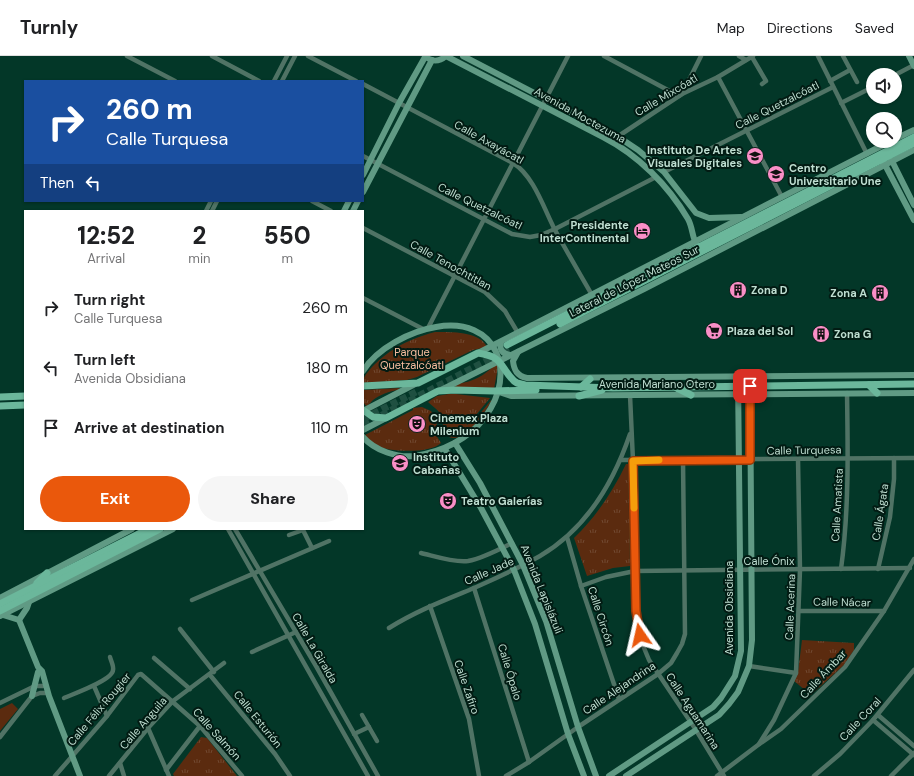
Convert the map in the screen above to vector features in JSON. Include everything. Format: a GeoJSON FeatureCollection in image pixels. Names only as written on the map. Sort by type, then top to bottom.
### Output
{"type":"FeatureCollection","features":[{"type":"Feature","properties":{"kind":"main road"},"geometry":{"type":"LineString","coordinates":[[364,173],[399,103],[425,56],[432,60],[441,60],[446,56]]}},
{"type":"Feature","properties":{"kind":"main road","name":"Avenida Moctezuma"},"geometry":{"type":"LineString","coordinates":[[446,56],[611,141],[633,157],[656,177],[668,190],[692,226],[699,250]]}},
{"type":"Feature","properties":{"kind":"main road","name":"Avenida Moctezuma"},"geometry":{"type":"LineString","coordinates":[[463,56],[617,136],[638,150],[664,172],[696,212],[704,216],[714,218],[744,217]]}},
{"type":"Feature","properties":{"kind":"main road"},"geometry":{"type":"LineString","coordinates":[[909,56],[914,65]]}},
{"type":"Feature","properties":{"kind":"main road"},"geometry":{"type":"LineString","coordinates":[[364,190],[432,60]]}},
{"type":"Feature","properties":{"kind":"main road"},"geometry":{"type":"LineString","coordinates":[[902,136],[914,130]]}},
{"type":"Feature","properties":{"kind":"main road"},"geometry":{"type":"LineString","coordinates":[[881,157],[914,137]]}},
{"type":"Feature","properties":{"kind":"main road"},"geometry":{"type":"LineString","coordinates":[[507,348],[881,157],[914,143]]}},
{"type":"Feature","properties":{"kind":"main road","name":"Lateral de López Mateos Sur"},"geometry":{"type":"LineString","coordinates":[[881,157],[887,148]]}},
{"type":"Feature","properties":{"kind":"main road","name":"Lateral de López Mateos Sur"},"geometry":{"type":"LineString","coordinates":[[364,410],[418,382],[493,346],[519,351],[699,250],[744,217],[867,154],[892,161],[914,150]]}},
{"type":"Feature","properties":{"kind":"main road"},"geometry":{"type":"LineString","coordinates":[[881,157],[914,220]]}},
{"type":"Feature","properties":{"kind":"main road"},"geometry":{"type":"LineString","coordinates":[[892,161],[914,205]]}},
{"type":"Feature","properties":{"kind":"main road","name":"Lateral de López Mateos Sur"},"geometry":{"type":"LineString","coordinates":[[364,429],[500,361],[518,333],[592,295],[699,250]]}},
{"type":"Feature","properties":{"kind":"main road"},"geometry":{"type":"LineString","coordinates":[[364,369],[391,345],[404,337],[425,328],[453,326],[474,330],[485,337],[493,346],[500,361],[498,391],[494,403],[485,418],[447,451]]}},
{"type":"Feature","properties":{"kind":"main road"},"geometry":{"type":"LineString","coordinates":[[519,351],[513,361],[517,373],[525,378],[544,379]]}},
{"type":"Feature","properties":{"kind":"main road"},"geometry":{"type":"LineString","coordinates":[[478,353],[491,356],[500,361]]}},
{"type":"Feature","properties":{"kind":"main road","name":"Avenida Mariano Otero"},"geometry":{"type":"LineString","coordinates":[[500,361],[517,383],[548,387],[613,388],[914,384]]}},
{"type":"Feature","properties":{"kind":"main road","name":"Avenida Mariano Otero"},"geometry":{"type":"LineString","coordinates":[[544,379],[914,375]]}},
{"type":"Feature","properties":{"kind":"main road","name":"Avenida Obsidiana"},"geometry":{"type":"LineString","coordinates":[[609,776],[713,707],[735,676],[740,661],[738,377]]}},
{"type":"Feature","properties":{"kind":"main road","name":"Avenida Obsidiana"},"geometry":{"type":"LineString","coordinates":[[626,776],[719,714],[738,692],[749,666],[752,640],[750,377]]}},
{"type":"Feature","properties":{"kind":"main road"},"geometry":{"type":"LineString","coordinates":[[525,385],[544,379]]}},
{"type":"Feature","properties":{"kind":"main road"},"geometry":{"type":"LineString","coordinates":[[581,387],[590,379]]}},
{"type":"Feature","properties":{"kind":"main road"},"geometry":{"type":"LineString","coordinates":[[364,386],[418,382]]}},
{"type":"Feature","properties":{"kind":"main road"},"geometry":{"type":"LineString","coordinates":[[869,385],[877,393]]}},
{"type":"Feature","properties":{"kind":"main road","name":"Avenida Mariano Otero"},"geometry":{"type":"LineString","coordinates":[[438,391],[536,390],[548,387]]}},
{"type":"Feature","properties":{"kind":"main road"},"geometry":{"type":"LineString","coordinates":[[675,387],[691,395]]}},
{"type":"Feature","properties":{"kind":"main road"},"geometry":{"type":"LineString","coordinates":[[579,396],[613,388]]}},
{"type":"Feature","properties":{"kind":"main road","name":"Avenida Mariano Otero"},"geometry":{"type":"LineString","coordinates":[[498,391],[512,396],[914,393]]}},
{"type":"Feature","properties":{"kind":"main road"},"geometry":{"type":"LineString","coordinates":[[0,397],[24,396]]}},
{"type":"Feature","properties":{"kind":"main road"},"geometry":{"type":"LineString","coordinates":[[0,406],[24,404]]}},
{"type":"Feature","properties":{"kind":"main road"},"geometry":{"type":"LineString","coordinates":[[364,412],[373,417],[386,418]]}},
{"type":"Feature","properties":{"kind":"main road"},"geometry":{"type":"LineString","coordinates":[[364,438],[380,449],[402,456],[428,454],[458,448]]}},
{"type":"Feature","properties":{"kind":"main road","name":"Avenida Lapislázuli"},"geometry":{"type":"LineString","coordinates":[[455,443],[480,483],[523,565],[546,620],[578,727],[596,776]]}},
{"type":"Feature","properties":{"kind":"main road","name":"Avenida Lapislázuli"},"geometry":{"type":"LineString","coordinates":[[447,451],[481,508],[514,570],[534,624],[568,734],[584,776]]}},
{"type":"Feature","properties":{"kind":"main road"},"geometry":{"type":"LineString","coordinates":[[0,598],[130,530]]}},
{"type":"Feature","properties":{"kind":"main road"},"geometry":{"type":"LineString","coordinates":[[0,604],[146,530]]}},
{"type":"Feature","properties":{"kind":"main road"},"geometry":{"type":"LineString","coordinates":[[1,614],[158,530]]}},
{"type":"Feature","properties":{"kind":"main road"},"geometry":{"type":"LineString","coordinates":[[1,614],[29,602],[170,530]]}},
{"type":"Feature","properties":{"kind":"main road"},"geometry":{"type":"LineString","coordinates":[[100,565],[125,547]]}},
{"type":"Feature","properties":{"kind":"main road"},"geometry":{"type":"LineString","coordinates":[[32,588],[47,573]]}},
{"type":"Feature","properties":{"kind":"main road"},"geometry":{"type":"LineString","coordinates":[[19,620],[29,602]]}},
{"type":"Feature","properties":{"kind":"main road"},"geometry":{"type":"LineString","coordinates":[[1,614],[19,620]]}},
{"type":"Feature","properties":{"kind":"main road"},"geometry":{"type":"LineString","coordinates":[[19,620],[43,686],[48,693]]}},
{"type":"Feature","properties":{"kind":"main road"},"geometry":{"type":"LineString","coordinates":[[32,696],[38,670]]}},
{"type":"Feature","properties":{"kind":"main road"},"geometry":{"type":"LineString","coordinates":[[38,670],[42,671],[48,693],[80,776]]}},
{"type":"Feature","properties":{"kind":"street"},"geometry":{"type":"LineString","coordinates":[[127,56],[173,80]]}},
{"type":"Feature","properties":{"kind":"street"},"geometry":{"type":"LineString","coordinates":[[212,56],[257,80]]}},
{"type":"Feature","properties":{"kind":"street"},"geometry":{"type":"LineString","coordinates":[[275,80],[287,56]]}},
{"type":"Feature","properties":{"kind":"street"},"geometry":{"type":"LineString","coordinates":[[283,80],[295,56]]}},
{"type":"Feature","properties":{"kind":"street"},"geometry":{"type":"LineString","coordinates":[[308,56],[354,80]]}},
{"type":"Feature","properties":{"kind":"street"},"geometry":{"type":"LineString","coordinates":[[364,298],[425,328],[432,319],[568,56]]}},
{"type":"Feature","properties":{"kind":"street"},"geometry":{"type":"LineString","coordinates":[[604,56],[680,95],[701,56]]}},
{"type":"Feature","properties":{"kind":"street"},"geometry":{"type":"LineString","coordinates":[[739,56],[746,60]]}},
{"type":"Feature","properties":{"kind":"street"},"geometry":{"type":"LineString","coordinates":[[753,56],[766,81],[762,84]]}},
{"type":"Feature","properties":{"kind":"street","name":"Calle Mixcóatl"},"geometry":{"type":"LineString","coordinates":[[611,141],[680,95],[718,77],[753,56]]}},
{"type":"Feature","properties":{"kind":"street"},"geometry":{"type":"LineString","coordinates":[[818,56],[867,154]]}},
{"type":"Feature","properties":{"kind":"street"},"geometry":{"type":"LineString","coordinates":[[843,56],[857,82]]}},
{"type":"Feature","properties":{"kind":"street"},"geometry":{"type":"LineString","coordinates":[[902,71],[914,65]]}},
{"type":"Feature","properties":{"kind":"street"},"geometry":{"type":"LineString","coordinates":[[830,81],[850,70]]}},
{"type":"Feature","properties":{"kind":"street"},"geometry":{"type":"LineString","coordinates":[[718,77],[782,198]]}},
{"type":"Feature","properties":{"kind":"street","name":"Calle Axayácatl"},"geometry":{"type":"LineString","coordinates":[[364,85],[513,163],[522,170],[530,181],[592,295]]}},
{"type":"Feature","properties":{"kind":"street","name":"Calle Quetzalcóatl"},"geometry":{"type":"LineString","coordinates":[[664,172],[833,87]]}},
{"type":"Feature","properties":{"kind":"street"},"geometry":{"type":"LineString","coordinates":[[841,103],[866,90]]}},
{"type":"Feature","properties":{"kind":"street","name":"Calle Quetzalcóatl"},"geometry":{"type":"LineString","coordinates":[[364,156],[483,220],[512,234],[524,237],[541,235],[555,229],[656,177]]}},
{"type":"Feature","properties":{"kind":"street"},"geometry":{"type":"LineString","coordinates":[[314,202],[329,210]]}},
{"type":"Feature","properties":{"kind":"street","name":"Calle Tenochtitlan"},"geometry":{"type":"LineString","coordinates":[[364,229],[485,292],[505,310],[518,333]]}},
{"type":"Feature","properties":{"kind":"street"},"geometry":{"type":"LineString","coordinates":[[432,319],[440,326]]}},
{"type":"Feature","properties":{"kind":"street","name":"Calle Amatista"},"geometry":{"type":"LineString","coordinates":[[841,569],[845,543],[848,459],[848,394]]}},
{"type":"Feature","properties":{"kind":"street","name":"Calle Aguamarina"},"geometry":{"type":"LineString","coordinates":[[630,395],[636,611],[638,627],[642,643],[658,674],[696,730],[723,774]]}},
{"type":"Feature","properties":{"kind":"street","name":"Calle Jade"},"geometry":{"type":"LineString","coordinates":[[389,628],[430,606],[514,570],[541,556],[567,537],[594,507],[621,460],[632,431]]}},
{"type":"Feature","properties":{"kind":"street","name":"Calle Ágata"},"geometry":{"type":"LineString","coordinates":[[878,569],[890,517],[894,479],[894,458]]}},
{"type":"Feature","properties":{"kind":"street","name":"Calle Turquesa"},"geometry":{"type":"LineString","coordinates":[[621,460],[914,458]]}},
{"type":"Feature","properties":{"kind":"street","name":"Calle Acerina"},"geometry":{"type":"LineString","coordinates":[[758,745],[774,720],[796,673],[800,570],[798,459]]}},
{"type":"Feature","properties":{"kind":"street","name":"Calle Alejandrina"},"geometry":{"type":"LineString","coordinates":[[506,776],[658,674],[674,658],[682,644],[685,634],[683,460]]}},
{"type":"Feature","properties":{"kind":"street","name":"Calle La Giralda"},"geometry":{"type":"LineString","coordinates":[[229,530],[368,776]]}},
{"type":"Feature","properties":{"kind":"street","name":"Calle La Giralda"},"geometry":{"type":"LineString","coordinates":[[236,530],[378,776]]}},
{"type":"Feature","properties":{"kind":"street"},"geometry":{"type":"LineString","coordinates":[[289,536],[301,530]]}},
{"type":"Feature","properties":{"kind":"street"},"geometry":{"type":"LineString","coordinates":[[303,530],[312,548]]}},
{"type":"Feature","properties":{"kind":"street","name":"Calle Circón"},"geometry":{"type":"LineString","coordinates":[[567,537],[581,586],[619,699]]}},
{"type":"Feature","properties":{"kind":"street"},"geometry":{"type":"LineString","coordinates":[[192,600],[329,541]]}},
{"type":"Feature","properties":{"kind":"street"},"geometry":{"type":"LineString","coordinates":[[421,552],[465,561],[512,543]]}},
{"type":"Feature","properties":{"kind":"street","name":"Calle Ámbar"},"geometry":{"type":"LineString","coordinates":[[717,776],[723,774],[758,745],[781,730],[845,667],[884,611],[914,559]]}},
{"type":"Feature","properties":{"kind":"street","name":"Calle Ónix"},"geometry":{"type":"LineString","coordinates":[[581,586],[606,577],[635,571],[910,568]]}},
{"type":"Feature","properties":{"kind":"street","name":"Calle Ópalo"},"geometry":{"type":"LineString","coordinates":[[474,588],[529,762]]}},
{"type":"Feature","properties":{"kind":"street","name":"Calle Zafiro"},"geometry":{"type":"LineString","coordinates":[[430,606],[469,719],[479,776]]}},
{"type":"Feature","properties":{"kind":"street","name":"Calle Nácar"},"geometry":{"type":"LineString","coordinates":[[799,611],[884,611]]}},
{"type":"Feature","properties":{"kind":"street","name":"Calle Esturión"},"geometry":{"type":"LineString","coordinates":[[180,629],[290,776]]}},
{"type":"Feature","properties":{"kind":"street"},"geometry":{"type":"LineString","coordinates":[[252,652],[296,632]]}},
{"type":"Feature","properties":{"kind":"street"},"geometry":{"type":"LineString","coordinates":[[64,698],[94,686],[113,671],[110,657]]}},
{"type":"Feature","properties":{"kind":"street"},"geometry":{"type":"LineString","coordinates":[[154,658],[190,689]]}},
{"type":"Feature","properties":{"kind":"street","name":"Calle Anguila"},"geometry":{"type":"LineString","coordinates":[[109,776],[148,728],[173,701],[224,663]]}},
{"type":"Feature","properties":{"kind":"street"},"geometry":{"type":"LineString","coordinates":[[749,666],[796,673]]}},
{"type":"Feature","properties":{"kind":"street","name":"Calle Coral"},"geometry":{"type":"LineString","coordinates":[[814,776],[840,754],[878,715],[914,670]]}},
{"type":"Feature","properties":{"kind":"street","name":"Calle Salmón"},"geometry":{"type":"LineString","coordinates":[[141,674],[200,726],[242,776]]}},
{"type":"Feature","properties":{"kind":"street","name":"Calle Félix Rougier"},"geometry":{"type":"LineString","coordinates":[[55,776],[141,674]]}},
{"type":"Feature","properties":{"kind":"street"},"geometry":{"type":"LineString","coordinates":[[0,703],[35,686],[43,686]]}},
{"type":"Feature","properties":{"kind":"street"},"geometry":{"type":"LineString","coordinates":[[94,686],[107,716]]}},
{"type":"Feature","properties":{"kind":"street"},"geometry":{"type":"LineString","coordinates":[[0,737],[32,696],[40,693],[48,693]]}},
{"type":"Feature","properties":{"kind":"street"},"geometry":{"type":"LineString","coordinates":[[362,715],[377,741]]}},
{"type":"Feature","properties":{"kind":"street"},"geometry":{"type":"LineString","coordinates":[[878,715],[914,746]]}},
{"type":"Feature","properties":{"kind":"street"},"geometry":{"type":"LineString","coordinates":[[873,720],[914,754],[891,776]]}},
{"type":"Feature","properties":{"kind":"street"},"geometry":{"type":"LineString","coordinates":[[166,770],[200,726]]}},
{"type":"Feature","properties":{"kind":"street"},"geometry":{"type":"LineString","coordinates":[[354,734],[369,727]]}},
{"type":"Feature","properties":{"kind":"street"},"geometry":{"type":"LineString","coordinates":[[148,728],[169,776]]}},
{"type":"Feature","properties":{"kind":"street"},"geometry":{"type":"LineString","coordinates":[[120,763],[124,776]]}},
{"type":"Feature","properties":{"kind":"green space","name":"Parque Quetzalcóatl"},"geometry":{"type":"Polygon","coordinates":[[[435,332],[464,334],[478,338],[487,347],[473,350],[417,377],[407,380],[364,383],[364,378],[367,372],[386,354],[393,349],[435,332]]]}},
{"type":"Feature","properties":{"kind":"green space"},"geometry":{"type":"Polygon","coordinates":[[[494,365],[497,365],[498,367],[494,389],[455,387],[458,384],[471,381],[482,375],[489,371],[494,365]]]}},
{"type":"Feature","properties":{"kind":"green space"},"geometry":{"type":"Polygon","coordinates":[[[400,388],[378,396],[366,406],[364,403],[364,390],[400,388]]]}},
{"type":"Feature","properties":{"kind":"green space"},"geometry":{"type":"Polygon","coordinates":[[[449,394],[490,398],[476,415],[466,422],[467,425],[478,416],[492,399],[480,419],[466,433],[459,437],[452,438],[444,433],[443,420],[440,413],[428,402],[437,396],[449,394]]]}},
{"type":"Feature","properties":{"kind":"green space"},"geometry":{"type":"Polygon","coordinates":[[[422,407],[431,411],[437,421],[436,435],[441,443],[430,449],[405,451],[383,448],[365,435],[413,410],[413,408],[422,407]]]}},
{"type":"Feature","properties":{"kind":"green space"},"geometry":{"type":"Polygon","coordinates":[[[626,464],[628,464],[630,566],[613,568],[587,576],[574,538],[590,521],[603,503],[626,464]]]}},
{"type":"Feature","properties":{"kind":"green space"},"geometry":{"type":"Polygon","coordinates":[[[802,640],[854,643],[854,650],[844,665],[811,695],[794,681],[798,672],[802,640]]]}},
{"type":"Feature","properties":{"kind":"green space"},"geometry":{"type":"Polygon","coordinates":[[[12,703],[18,709],[0,731],[0,709],[12,703]]]}},
{"type":"Feature","properties":{"kind":"green space"},"geometry":{"type":"Polygon","coordinates":[[[201,737],[207,738],[237,776],[174,776],[173,774],[201,737]]]}},
{"type":"Feature","properties":{"kind":"tunnel"},"geometry":{"type":"LineString","coordinates":[[364,424],[509,349]]}},
{"type":"Feature","properties":{"kind":"tunnel"},"geometry":{"type":"LineString","coordinates":[[364,418],[416,392]]}},
{"type":"Feature","properties":{"kind":"slow traffic"},"geometry":{"type":"LineString","coordinates":[[634,508],[633,461],[659,460]]}},
{"type":"Feature","properties":{"kind":"place","name":"Instituto De Artes Visuales Digitales"},"geometry":{"type":"Point","coordinates":[755,156]}},
{"type":"Feature","properties":{"kind":"place","name":"Centro Universitario Une"},"geometry":{"type":"Point","coordinates":[776,174]}},
{"type":"Feature","properties":{"kind":"place","name":"Presidente InterContinental"},"geometry":{"type":"Point","coordinates":[642,231]}},
{"type":"Feature","properties":{"kind":"place","name":"Zona D"},"geometry":{"type":"Point","coordinates":[738,290]}},
{"type":"Feature","properties":{"kind":"place","name":"Zona A"},"geometry":{"type":"Point","coordinates":[880,293]}},
{"type":"Feature","properties":{"kind":"place","name":"Plaza del Sol"},"geometry":{"type":"Point","coordinates":[714,331]}},
{"type":"Feature","properties":{"kind":"place","name":"Zona G"},"geometry":{"type":"Point","coordinates":[821,334]}},
{"type":"Feature","properties":{"kind":"place","name":"Cinemex Plaza Milenium"},"geometry":{"type":"Point","coordinates":[417,424]}},
{"type":"Feature","properties":{"kind":"place","name":"Instituto Cabañas"},"geometry":{"type":"Point","coordinates":[400,463]}},
{"type":"Feature","properties":{"kind":"place","name":"Teatro Galerías"},"geometry":{"type":"Point","coordinates":[448,501]}},
{"type":"Feature","properties":{"kind":"route"},"geometry":{"type":"LineString","coordinates":[[640,635],[636,611],[633,461],[750,460],[750,386]]}}]}
